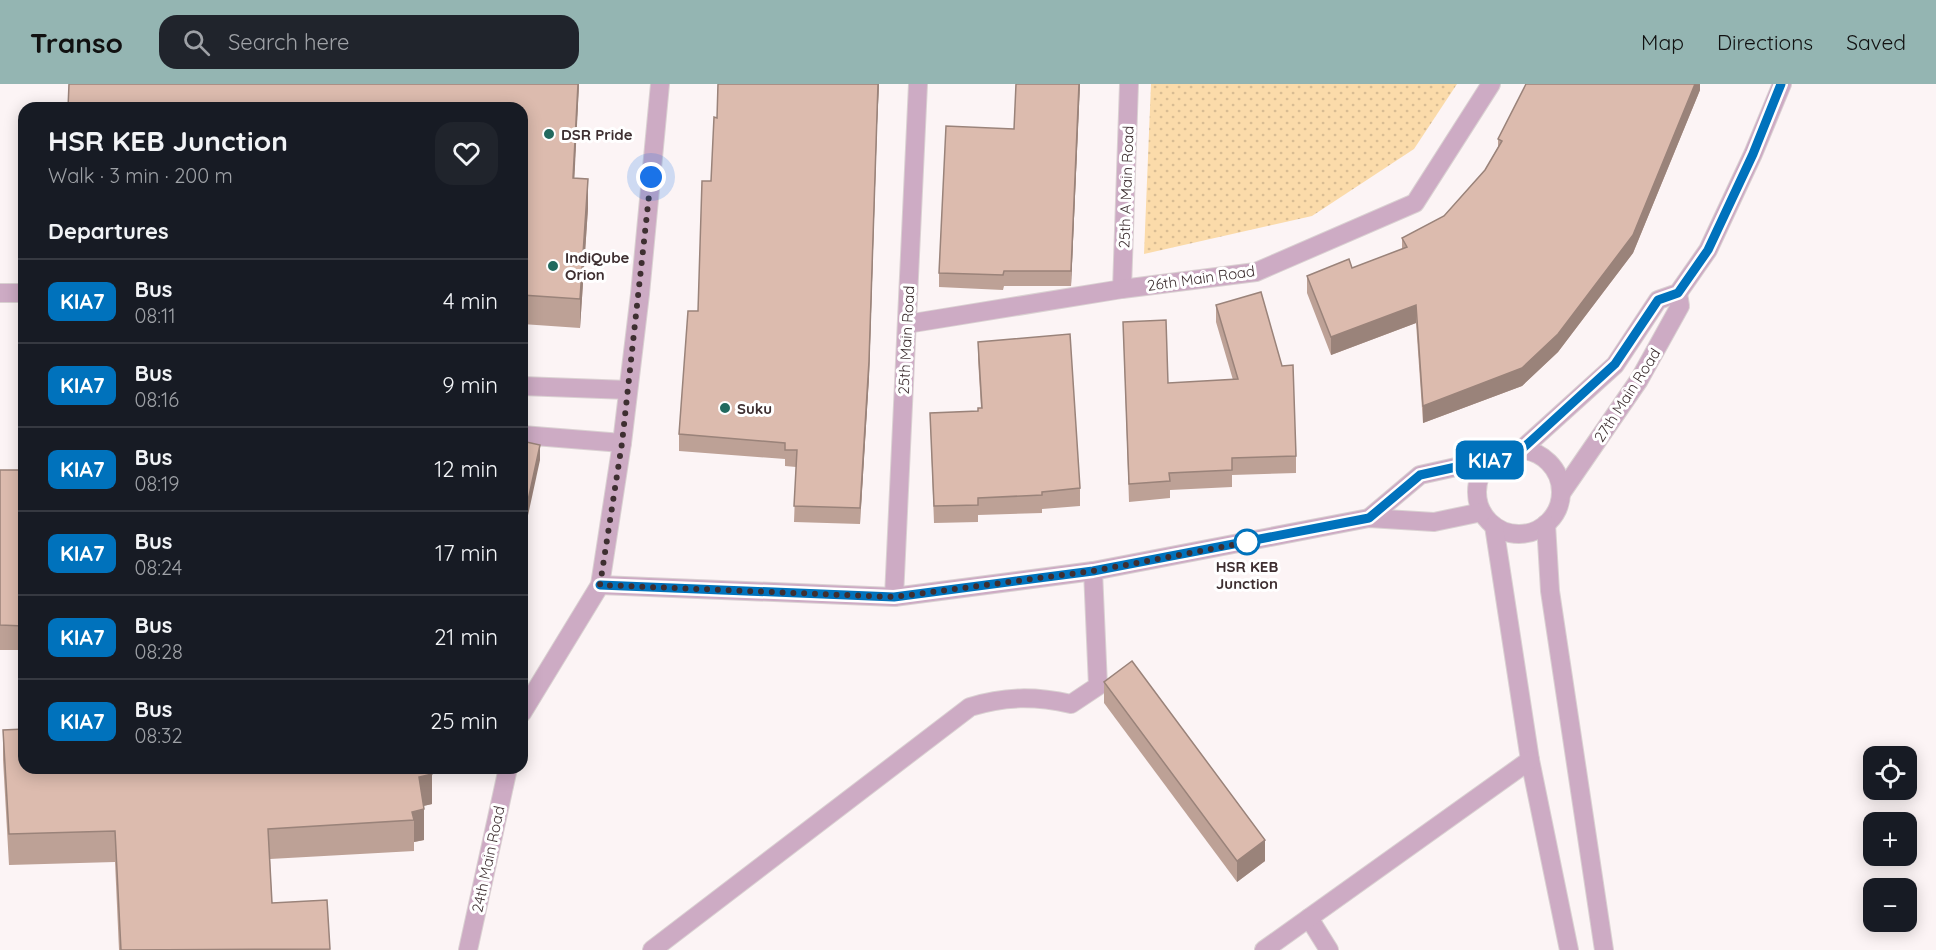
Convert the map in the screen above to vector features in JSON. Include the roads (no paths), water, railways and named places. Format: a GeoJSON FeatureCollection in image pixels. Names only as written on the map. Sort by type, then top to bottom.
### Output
{"type":"FeatureCollection","features":[{"type":"Feature","properties":{"kind":"street"},"geometry":{"type":"LineString","coordinates":[[528,703],[600,585],[622,443],[640,294],[660,84]]}},
{"type":"Feature","properties":{"kind":"street","name":"25th Main Road"},"geometry":{"type":"LineString","coordinates":[[894,597],[918,84]]}},
{"type":"Feature","properties":{"kind":"street","name":"25th A Main Road"},"geometry":{"type":"LineString","coordinates":[[1122,289],[1129,84]]}},
{"type":"Feature","properties":{"kind":"street","name":"26th Main Road"},"geometry":{"type":"LineString","coordinates":[[907,324],[1122,289],[1256,272],[1415,203],[1491,84]]}},
{"type":"Feature","properties":{"kind":"street","name":"27th Main Road"},"geometry":{"type":"LineString","coordinates":[[1521,450],[1615,364],[1658,300],[1678,293],[1708,250],[1753,154],[1782,84]]}},
{"type":"Feature","properties":{"kind":"street"},"geometry":{"type":"LineString","coordinates":[[0,293],[18,293]]}},
{"type":"Feature","properties":{"kind":"street","name":"27th Main Road"},"geometry":{"type":"LineString","coordinates":[[1562,492],[1640,380],[1680,306],[1678,293]]}},
{"type":"Feature","properties":{"kind":"street"},"geometry":{"type":"LineString","coordinates":[[528,386],[628,390]]}},
{"type":"Feature","properties":{"kind":"street"},"geometry":{"type":"LineString","coordinates":[[528,435],[622,443]]}},
{"type":"Feature","properties":{"kind":"street"},"geometry":{"type":"LineString","coordinates":[[600,585],[894,597],[1093,571],[1369,518],[1434,522],[1488,519],[1511,533],[1530,533],[1546,524],[1554,516],[1562,492],[1559,477],[1550,463],[1537,453],[1521,450],[1506,452],[1492,459],[1420,475],[1369,518]]}},
{"type":"Feature","properties":{"kind":"street"},"geometry":{"type":"LineString","coordinates":[[1492,459],[1480,474],[1477,494],[1488,519],[1530,760],[1569,950]]}},
{"type":"Feature","properties":{"kind":"street"},"geometry":{"type":"LineString","coordinates":[[1546,524],[1550,591],[1604,950]]}},
{"type":"Feature","properties":{"kind":"street"},"geometry":{"type":"LineString","coordinates":[[652,950],[970,707],[996,699],[1023,697],[1071,704],[1098,686],[1093,571]]}},
{"type":"Feature","properties":{"kind":"street"},"geometry":{"type":"LineString","coordinates":[[1264,950],[1530,760]]}},
{"type":"Feature","properties":{"kind":"street","name":"24th Main Road"},"geometry":{"type":"LineString","coordinates":[[468,950],[507,774]]}},
{"type":"Feature","properties":{"kind":"street"},"geometry":{"type":"LineString","coordinates":[[1309,918],[1329,950]]}},
{"type":"Feature","properties":{"kind":"place","name":"DSR Pride"},"geometry":{"type":"Point","coordinates":[549,134]}},
{"type":"Feature","properties":{"kind":"place","name":"IndiQube Orion"},"geometry":{"type":"Point","coordinates":[553,266]}},
{"type":"Feature","properties":{"kind":"place","name":"Suku"},"geometry":{"type":"Point","coordinates":[725,408]}},
{"type":"Feature","properties":{"kind":"place","name":"HSR KEB Junction"},"geometry":{"type":"Point","coordinates":[1247,542]}}]}
